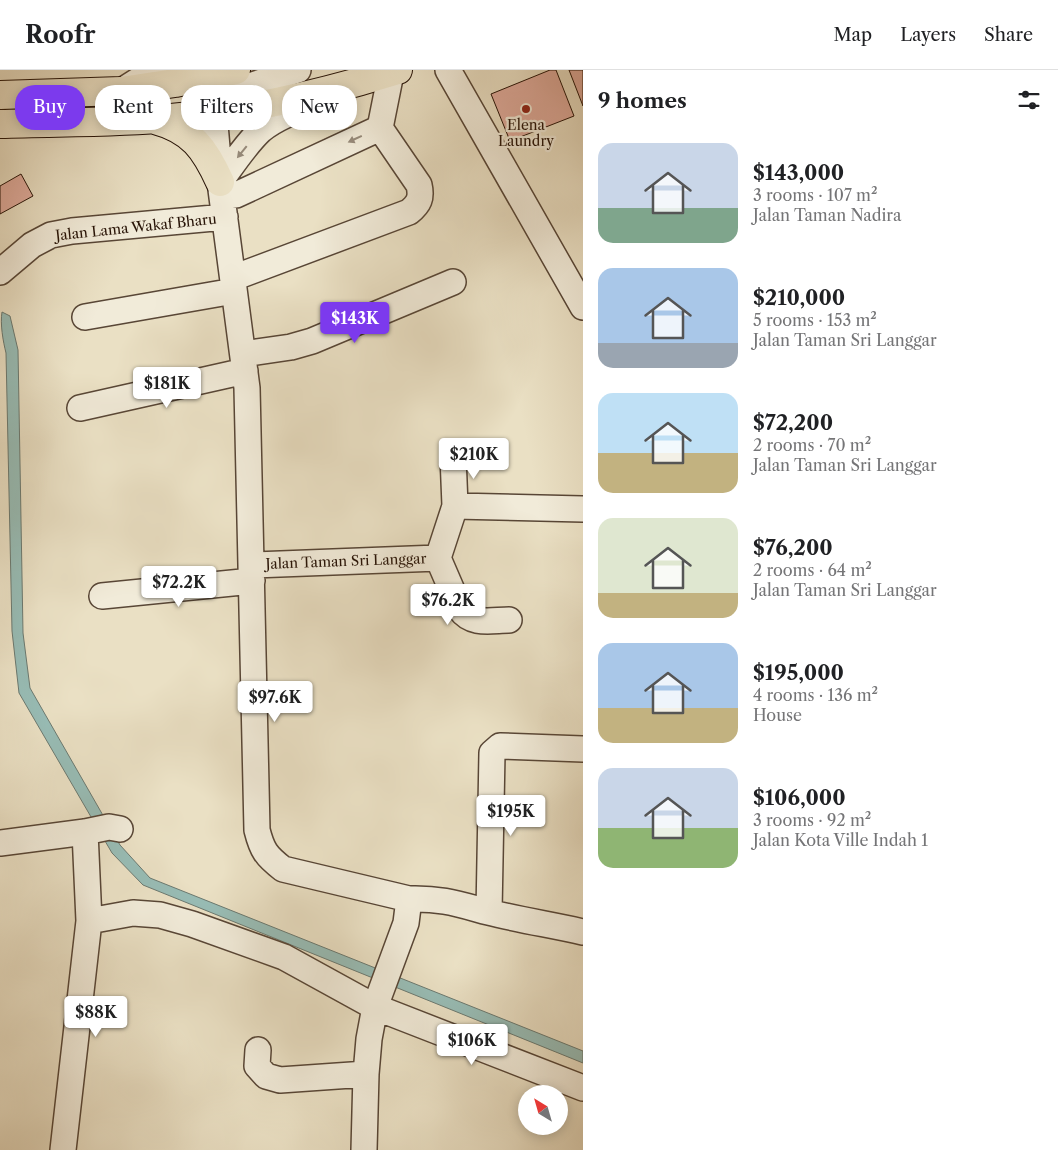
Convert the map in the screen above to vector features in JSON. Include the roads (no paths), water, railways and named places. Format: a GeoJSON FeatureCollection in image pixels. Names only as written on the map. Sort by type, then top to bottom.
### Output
{"type":"FeatureCollection","features":[{"type":"Feature","properties":{"kind":"main road"},"geometry":{"type":"LineString","coordinates":[[162,85],[236,70]]}},
{"type":"Feature","properties":{"kind":"main road"},"geometry":{"type":"LineString","coordinates":[[272,102],[395,71]]}},
{"type":"Feature","properties":{"kind":"main road"},"geometry":{"type":"LineString","coordinates":[[0,95],[95,92]]}},
{"type":"Feature","properties":{"kind":"main road"},"geometry":{"type":"LineString","coordinates":[[0,124],[95,121]]}},
{"type":"Feature","properties":{"kind":"main road"},"geometry":{"type":"LineString","coordinates":[[171,126],[186,133],[199,144],[210,160],[222,199]]}},
{"type":"Feature","properties":{"kind":"street"},"geometry":{"type":"LineString","coordinates":[[131,85],[155,70]]}},
{"type":"Feature","properties":{"kind":"street"},"geometry":{"type":"LineString","coordinates":[[252,85],[298,70]]}},
{"type":"Feature","properties":{"kind":"street"},"geometry":{"type":"LineString","coordinates":[[448,70],[583,306]]}},
{"type":"Feature","properties":{"kind":"street"},"geometry":{"type":"LineString","coordinates":[[222,199],[243,150],[262,129],[287,114],[395,71]]}},
{"type":"Feature","properties":{"kind":"street"},"geometry":{"type":"LineString","coordinates":[[85,317],[234,284],[409,212],[417,206],[421,196],[419,185],[380,128],[395,71]]}},
{"type":"Feature","properties":{"kind":"street","name":"Jalan Lama Wakaf Bharu"},"geometry":{"type":"LineString","coordinates":[[0,272],[32,245],[51,235],[236,195],[380,128]]}},
{"type":"Feature","properties":{"kind":"street"},"geometry":{"type":"LineString","coordinates":[[216,130],[222,199],[248,405],[258,830],[261,846],[268,858],[283,869],[409,899],[428,898],[452,902],[583,932]]}},
{"type":"Feature","properties":{"kind":"street"},"geometry":{"type":"LineString","coordinates":[[80,408],[312,341],[453,282]]}},
{"type":"Feature","properties":{"kind":"street"},"geometry":{"type":"LineString","coordinates":[[453,456],[455,506],[583,509]]}},
{"type":"Feature","properties":{"kind":"street","name":"Jalan Taman Sri Langgar"},"geometry":{"type":"LineString","coordinates":[[102,596],[252,573],[438,558],[455,506]]}},
{"type":"Feature","properties":{"kind":"street"},"geometry":{"type":"LineString","coordinates":[[438,558],[460,609],[465,616],[479,621],[509,620]]}},
{"type":"Feature","properties":{"kind":"street"},"geometry":{"type":"LineString","coordinates":[[489,912],[492,753],[500,746],[583,749]]}},
{"type":"Feature","properties":{"kind":"street"},"geometry":{"type":"LineString","coordinates":[[0,843],[102,830],[89,921],[63,1150]]}},
{"type":"Feature","properties":{"kind":"street"},"geometry":{"type":"LineString","coordinates":[[364,1150],[369,1039],[377,1002],[406,923],[409,899]]}},
{"type":"Feature","properties":{"kind":"street"},"geometry":{"type":"LineString","coordinates":[[89,921],[133,913],[160,915],[192,924],[284,957],[377,1002],[583,1088]]}},
{"type":"Feature","properties":{"kind":"street"},"geometry":{"type":"LineString","coordinates":[[258,1050],[257,1066],[266,1076],[280,1080],[366,1074]]}},
{"type":"Feature","properties":{"kind":"water"},"geometry":{"type":"Polygon","coordinates":[[[2,312],[10,316],[18,350],[23,633],[30,688],[120,845],[150,878],[583,1051],[583,1063],[143,885],[112,853],[19,693],[12,631],[6,353],[3,338],[2,312]]]}},
{"type":"Feature","properties":{"kind":"place","name":"Elena Laundry"},"geometry":{"type":"Point","coordinates":[526,109]}}]}
